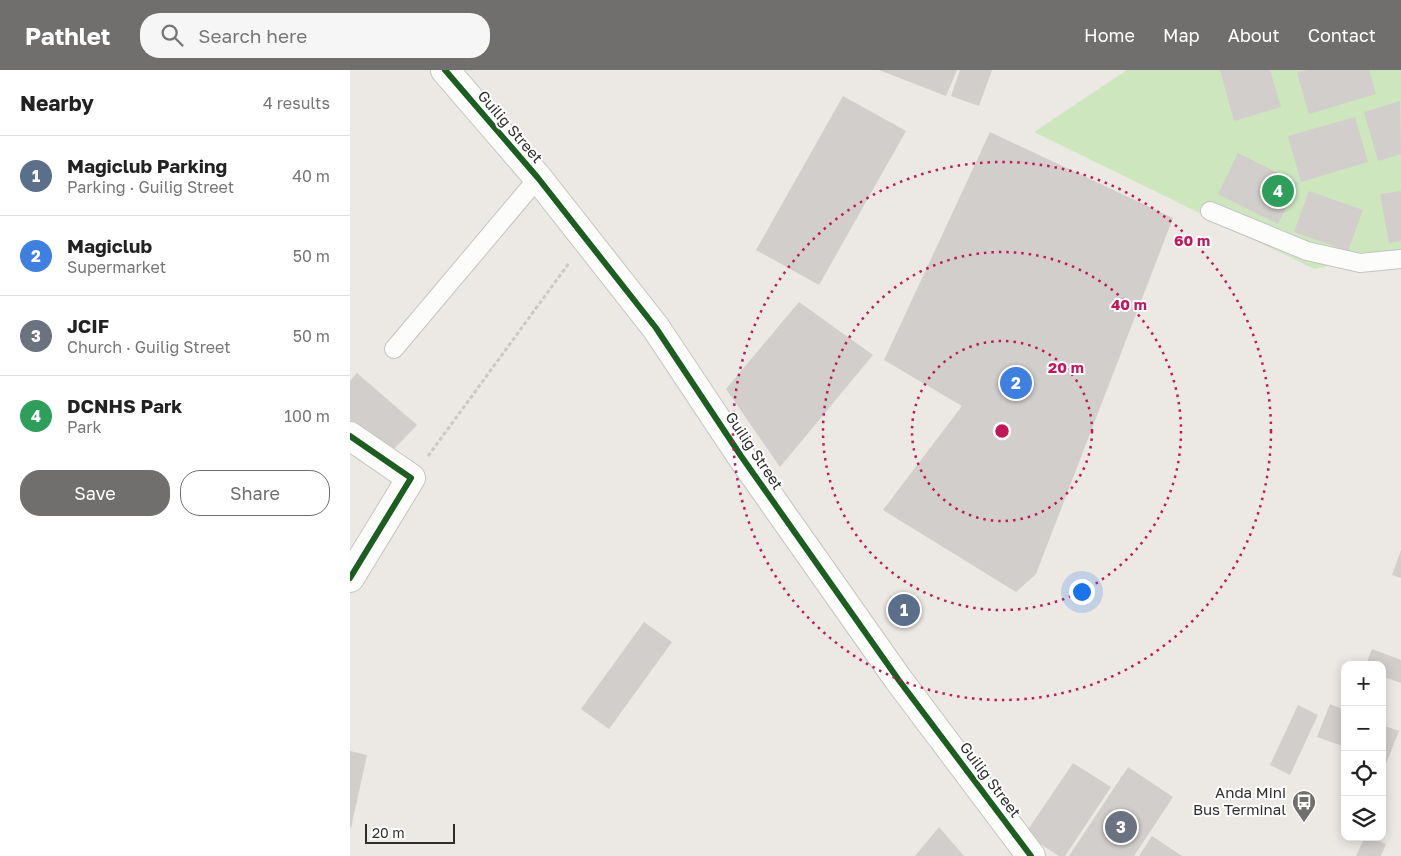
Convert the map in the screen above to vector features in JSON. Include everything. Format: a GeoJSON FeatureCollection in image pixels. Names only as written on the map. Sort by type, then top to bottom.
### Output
{"type":"FeatureCollection","features":[{"type":"Feature","properties":{"kind":"street","name":"Guilig Street"},"geometry":{"type":"LineString","coordinates":[[444,70],[538,178],[656,328],[741,456],[898,679],[1031,856]]}},
{"type":"Feature","properties":{"kind":"street"},"geometry":{"type":"LineString","coordinates":[[350,436],[411,478],[350,578]]}},
{"type":"Feature","properties":{"kind":"lane"},"geometry":{"type":"LineString","coordinates":[[394,349],[538,178]]}},
{"type":"Feature","properties":{"kind":"lane"},"geometry":{"type":"LineString","coordinates":[[1210,211],[1307,251],[1360,262],[1401,259]]}},
{"type":"Feature","properties":{"kind":"path"},"geometry":{"type":"LineString","coordinates":[[411,478],[587,239]]}},
{"type":"Feature","properties":{"kind":"green space"},"geometry":{"type":"Polygon","coordinates":[[[1127,70],[1401,70],[1401,250],[1314,269],[1034,132],[1127,70]]]}},
{"type":"Feature","properties":{"kind":"building"},"geometry":{"type":"Polygon","coordinates":[[[879,70],[957,70],[946,96],[879,70]]]}},
{"type":"Feature","properties":{"kind":"building"},"geometry":{"type":"Polygon","coordinates":[[[960,70],[992,70],[979,106],[951,96],[960,70]]]}},
{"type":"Feature","properties":{"kind":"building"},"geometry":{"type":"Polygon","coordinates":[[[1220,70],[1270,70],[1281,107],[1234,121],[1220,70]]]}},
{"type":"Feature","properties":{"kind":"building"},"geometry":{"type":"Polygon","coordinates":[[[1308,70],[1369,70],[1376,94],[1309,114],[1297,73],[1308,70]]]}},
{"type":"Feature","properties":{"kind":"building"},"geometry":{"type":"Polygon","coordinates":[[[843,96],[906,131],[819,285],[756,250],[843,96]]]}},
{"type":"Feature","properties":{"kind":"building"},"geometry":{"type":"Polygon","coordinates":[[[1400,101],[1401,154],[1378,161],[1364,112],[1400,101]]]}},
{"type":"Feature","properties":{"kind":"building"},"geometry":{"type":"Polygon","coordinates":[[[1355,117],[1368,162],[1301,182],[1288,136],[1355,117]]]}},
{"type":"Feature","properties":{"kind":"building"},"geometry":{"type":"Polygon","coordinates":[[[990,132],[1173,218],[1036,574],[1016,592],[883,510],[962,406],[884,360],[990,132]]]}},
{"type":"Feature","properties":{"kind":"building"},"geometry":{"type":"Polygon","coordinates":[[[1238,153],[1298,183],[1278,224],[1218,194],[1238,153]]]}},
{"type":"Feature","properties":{"kind":"building"},"geometry":{"type":"Polygon","coordinates":[[[1309,191],[1363,210],[1348,251],[1294,232],[1309,191]]]}},
{"type":"Feature","properties":{"kind":"building"},"geometry":{"type":"Polygon","coordinates":[[[1401,191],[1401,241],[1389,243],[1380,194],[1401,191]]]}},
{"type":"Feature","properties":{"kind":"building"},"geometry":{"type":"Polygon","coordinates":[[[799,302],[873,355],[780,467],[726,389],[799,302]]]}},
{"type":"Feature","properties":{"kind":"building"},"geometry":{"type":"Polygon","coordinates":[[[357,373],[417,425],[390,453],[350,427],[350,381],[357,373]]]}},
{"type":"Feature","properties":{"kind":"building"},"geometry":{"type":"Polygon","coordinates":[[[1401,550],[1401,578],[1392,575],[1401,550]]]}},
{"type":"Feature","properties":{"kind":"building"},"geometry":{"type":"Polygon","coordinates":[[[644,622],[672,642],[609,729],[581,709],[644,622]]]}},
{"type":"Feature","properties":{"kind":"building"},"geometry":{"type":"Polygon","coordinates":[[[1372,649],[1401,660],[1401,683],[1386,677],[1386,661],[1368,661],[1372,649]]]}},
{"type":"Feature","properties":{"kind":"building"},"geometry":{"type":"Polygon","coordinates":[[[1330,704],[1341,708],[1341,746],[1317,737],[1330,704]]]}},
{"type":"Feature","properties":{"kind":"building"},"geometry":{"type":"Polygon","coordinates":[[[1298,705],[1318,715],[1290,775],[1270,765],[1298,705]]]}},
{"type":"Feature","properties":{"kind":"building"},"geometry":{"type":"Polygon","coordinates":[[[1386,726],[1399,731],[1386,764],[1386,726]]]}},
{"type":"Feature","properties":{"kind":"building"},"geometry":{"type":"Polygon","coordinates":[[[350,751],[367,755],[351,828],[350,827],[350,751]]]}},
{"type":"Feature","properties":{"kind":"building"},"geometry":{"type":"Polygon","coordinates":[[[1073,763],[1111,787],[1065,856],[1059,856],[1025,834],[1073,763]]]}},
{"type":"Feature","properties":{"kind":"building"},"geometry":{"type":"Polygon","coordinates":[[[1128,767],[1173,797],[1134,856],[1069,856],[1128,767]]]}},
{"type":"Feature","properties":{"kind":"building"},"geometry":{"type":"Polygon","coordinates":[[[939,827],[964,856],[915,856],[939,827]]]}},
{"type":"Feature","properties":{"kind":"building"},"geometry":{"type":"Polygon","coordinates":[[[1152,836],[1182,856],[1139,856],[1152,836]]]}},
{"type":"Feature","properties":{"kind":"building"},"geometry":{"type":"Polygon","coordinates":[[[1363,841],[1380,841],[1386,844],[1381,856],[1356,856],[1363,841]]]}},
{"type":"Feature","properties":{"kind":"cycle path"},"geometry":{"type":"LineString","coordinates":[[445,70],[538,178],[656,328],[741,456],[898,679],[1031,856]]}},
{"type":"Feature","properties":{"kind":"cycle path"},"geometry":{"type":"LineString","coordinates":[[350,436],[411,478],[350,578]]}},
{"type":"Feature","properties":{"kind":"place","name":"DCNHS Park"},"geometry":{"type":"Point","coordinates":[1278,191]}},
{"type":"Feature","properties":{"kind":"place","name":"Magiclub"},"geometry":{"type":"Point","coordinates":[1016,383]}},
{"type":"Feature","properties":{"kind":"place","name":"Magiclub Parking"},"geometry":{"type":"Point","coordinates":[904,610]}},
{"type":"Feature","properties":{"kind":"place","name":"Anda Mini Bus Terminal"},"geometry":{"type":"Point","coordinates":[1304,823]}},
{"type":"Feature","properties":{"kind":"place","name":"JCIF"},"geometry":{"type":"Point","coordinates":[1121,827]}}]}
